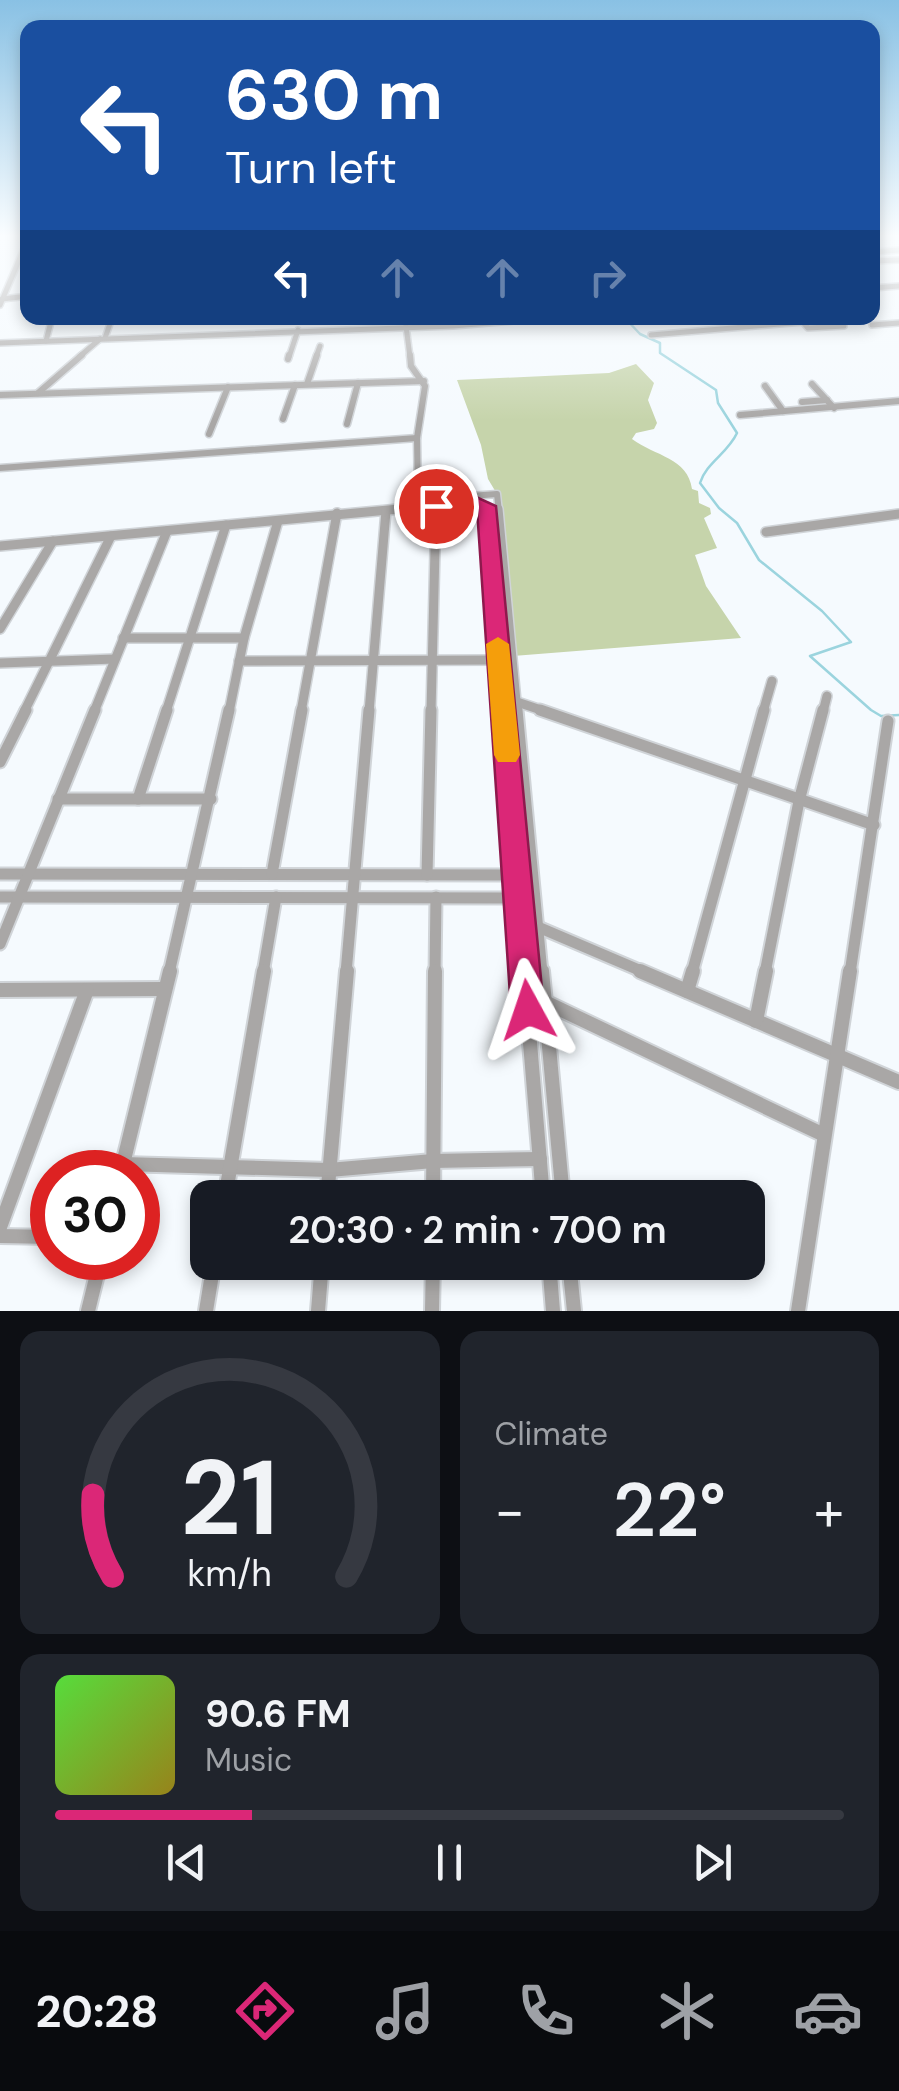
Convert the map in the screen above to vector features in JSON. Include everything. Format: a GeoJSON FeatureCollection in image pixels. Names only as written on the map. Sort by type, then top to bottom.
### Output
{"type":"FeatureCollection","features":[{"type":"Feature","properties":{"kind":"street"},"geometry":{"type":"LineString","coordinates":[[46,340],[50,325]]}},
{"type":"Feature","properties":{"kind":"street"},"geometry":{"type":"LineString","coordinates":[[38,394],[103,338],[109,325]]}},
{"type":"Feature","properties":{"kind":"street"},"geometry":{"type":"LineString","coordinates":[[389,325],[392,328]]}},
{"type":"Feature","properties":{"kind":"street"},"geometry":{"type":"LineString","coordinates":[[0,342],[440,325]]}},
{"type":"Feature","properties":{"kind":"street"},"geometry":{"type":"LineString","coordinates":[[651,335],[752,325]]}},
{"type":"Feature","properties":{"kind":"street"},"geometry":{"type":"LineString","coordinates":[[806,325],[844,326]]}},
{"type":"Feature","properties":{"kind":"street"},"geometry":{"type":"LineString","coordinates":[[406,326],[411,366],[424,381],[417,438],[418,500],[496,494],[561,1180]]}},
{"type":"Feature","properties":{"kind":"street"},"geometry":{"type":"LineString","coordinates":[[288,360],[298,330]]}},
{"type":"Feature","properties":{"kind":"street"},"geometry":{"type":"LineString","coordinates":[[307,384],[320,346]]}},
{"type":"Feature","properties":{"kind":"street"},"geometry":{"type":"LineString","coordinates":[[0,395],[424,381]]}},
{"type":"Feature","properties":{"kind":"street"},"geometry":{"type":"LineString","coordinates":[[347,424],[358,382]]}},
{"type":"Feature","properties":{"kind":"street"},"geometry":{"type":"LineString","coordinates":[[812,384],[834,408]]}},
{"type":"Feature","properties":{"kind":"street"},"geometry":{"type":"LineString","coordinates":[[284,419],[294,385]]}},
{"type":"Feature","properties":{"kind":"street"},"geometry":{"type":"LineString","coordinates":[[765,386],[783,412]]}},
{"type":"Feature","properties":{"kind":"street"},"geometry":{"type":"LineString","coordinates":[[209,434],[228,387]]}},
{"type":"Feature","properties":{"kind":"street"},"geometry":{"type":"LineString","coordinates":[[802,402],[827,400]]}},
{"type":"Feature","properties":{"kind":"street"},"geometry":{"type":"LineString","coordinates":[[740,415],[899,400]]}},
{"type":"Feature","properties":{"kind":"street"},"geometry":{"type":"LineString","coordinates":[[0,468],[417,438]]}},
{"type":"Feature","properties":{"kind":"street"},"geometry":{"type":"LineString","coordinates":[[0,546],[476,502],[486,506],[542,1180]]}},
{"type":"Feature","properties":{"kind":"street"},"geometry":{"type":"LineString","coordinates":[[427,874],[436,506]]}},
{"type":"Feature","properties":{"kind":"street"},"geometry":{"type":"LineString","coordinates":[[328,1180],[386,510]]}},
{"type":"Feature","properties":{"kind":"street"},"geometry":{"type":"LineString","coordinates":[[272,874],[336,514]]}},
{"type":"Feature","properties":{"kind":"street"},"geometry":{"type":"LineString","coordinates":[[766,532],[899,514]]}},
{"type":"Feature","properties":{"kind":"street"},"geometry":{"type":"LineString","coordinates":[[126,1150],[244,638],[278,520]]}},
{"type":"Feature","properties":{"kind":"street"},"geometry":{"type":"LineString","coordinates":[[138,799],[226,525]]}},
{"type":"Feature","properties":{"kind":"street"},"geometry":{"type":"LineString","coordinates":[[0,944],[167,531]]}},
{"type":"Feature","properties":{"kind":"street"},"geometry":{"type":"LineString","coordinates":[[0,762],[111,536]]}},
{"type":"Feature","properties":{"kind":"street"},"geometry":{"type":"LineString","coordinates":[[0,629],[53,541]]}},
{"type":"Feature","properties":{"kind":"street"},"geometry":{"type":"LineString","coordinates":[[124,638],[244,638]]}},
{"type":"Feature","properties":{"kind":"street"},"geometry":{"type":"LineString","coordinates":[[0,663],[115,660]]}},
{"type":"Feature","properties":{"kind":"street"},"geometry":{"type":"LineString","coordinates":[[239,661],[499,660]]}},
{"type":"Feature","properties":{"kind":"street"},"geometry":{"type":"LineString","coordinates":[[687,991],[772,681]]}},
{"type":"Feature","properties":{"kind":"street"},"geometry":{"type":"LineString","coordinates":[[756,1021],[799,801],[827,696]]}},
{"type":"Feature","properties":{"kind":"street"},"geometry":{"type":"LineString","coordinates":[[518,702],[874,825]]}},
{"type":"Feature","properties":{"kind":"street"},"geometry":{"type":"LineString","coordinates":[[798,1311],[888,721]]}},
{"type":"Feature","properties":{"kind":"street"},"geometry":{"type":"LineString","coordinates":[[58,800],[210,799]]}},
{"type":"Feature","properties":{"kind":"street"},"geometry":{"type":"LineString","coordinates":[[0,874],[517,875]]}},
{"type":"Feature","properties":{"kind":"street"},"geometry":{"type":"LineString","coordinates":[[0,898],[518,898]]}},
{"type":"Feature","properties":{"kind":"street"},"geometry":{"type":"LineString","coordinates":[[228,1180],[276,898]]}},
{"type":"Feature","properties":{"kind":"street"},"geometry":{"type":"LineString","coordinates":[[433,1180],[436,898]]}},
{"type":"Feature","properties":{"kind":"street"},"geometry":{"type":"LineString","coordinates":[[538,927],[899,1082]]}},
{"type":"Feature","properties":{"kind":"street"},"geometry":{"type":"LineString","coordinates":[[0,990],[164,990]]}},
{"type":"Feature","properties":{"kind":"street"},"geometry":{"type":"LineString","coordinates":[[0,1227],[87,990]]}},
{"type":"Feature","properties":{"kind":"street"},"geometry":{"type":"LineString","coordinates":[[545,1002],[822,1134]]}},
{"type":"Feature","properties":{"kind":"street"},"geometry":{"type":"LineString","coordinates":[[160,1167],[329,1170],[434,1161],[540,1159]]}},
{"type":"Feature","properties":{"kind":"street"},"geometry":{"type":"LineString","coordinates":[[0,1236],[30,1237]]}},
{"type":"Feature","properties":{"kind":"street"},"geometry":{"type":"LineString","coordinates":[[88,1311],[96,1280]]}},
{"type":"Feature","properties":{"kind":"street"},"geometry":{"type":"LineString","coordinates":[[206,1311],[211,1280]]}},
{"type":"Feature","properties":{"kind":"street"},"geometry":{"type":"LineString","coordinates":[[318,1311],[321,1280]]}},
{"type":"Feature","properties":{"kind":"street"},"geometry":{"type":"LineString","coordinates":[[432,1280],[432,1311]]}},
{"type":"Feature","properties":{"kind":"street"},"geometry":{"type":"LineString","coordinates":[[549,1280],[552,1311]]}},
{"type":"Feature","properties":{"kind":"street"},"geometry":{"type":"LineString","coordinates":[[571,1280],[574,1311]]}},
{"type":"Feature","properties":{"kind":"green space"},"geometry":{"type":"Polygon","coordinates":[[[636,364],[654,383],[648,400],[657,423],[654,429],[636,433],[632,439],[684,470],[692,489],[698,491],[699,503],[710,508],[711,514],[704,518],[717,548],[695,555],[706,586],[741,638],[513,656],[497,494],[488,479],[481,445],[457,380],[609,373],[636,364]]]}},
{"type":"Feature","properties":{"kind":"waterway"},"geometry":{"type":"LineString","coordinates":[[632,325],[640,334],[660,343],[660,353],[716,390],[718,403],[737,433],[700,483],[719,508],[737,523],[759,560],[822,611],[851,642],[810,656],[871,710],[881,716],[899,715]]}},
{"type":"Feature","properties":{"kind":"slow traffic"},"geometry":{"type":"LineString","coordinates":[[498,644],[507,755]]}},
{"type":"Feature","properties":{"kind":"route"},"geometry":{"type":"LineString","coordinates":[[436,506],[476,502],[486,506],[528,1010]]}}]}
